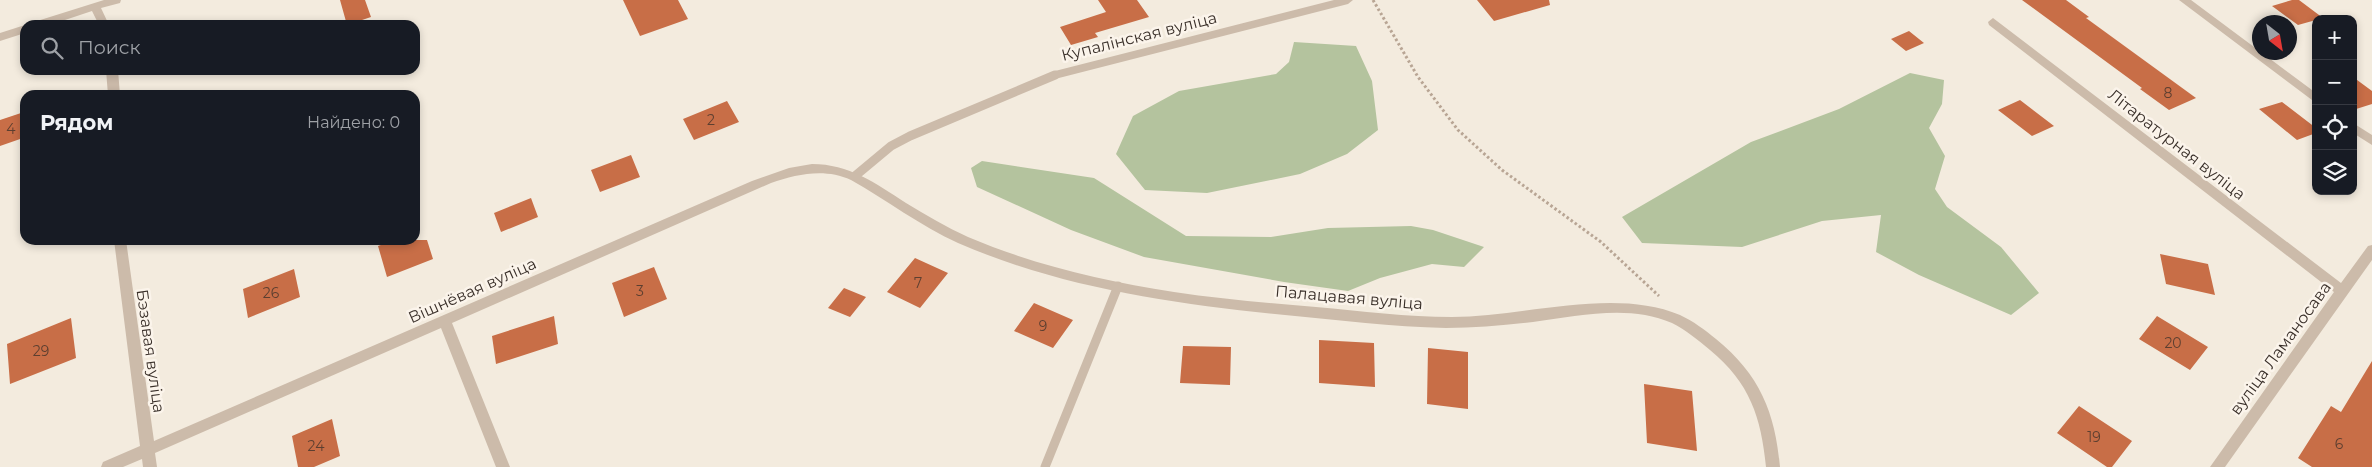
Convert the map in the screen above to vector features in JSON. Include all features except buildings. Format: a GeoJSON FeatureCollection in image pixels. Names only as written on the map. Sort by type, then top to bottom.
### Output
{"type":"FeatureCollection","features":[{"type":"Feature","properties":{"kind":"street"},"geometry":{"type":"LineString","coordinates":[[51,20],[94,3],[116,0]]}},
{"type":"Feature","properties":{"kind":"street","name":"Купалінская вуліца"},"geometry":{"type":"LineString","coordinates":[[1055,75],[1348,0]]}},
{"type":"Feature","properties":{"kind":"street"},"geometry":{"type":"LineString","coordinates":[[2184,0],[2312,96]]}},
{"type":"Feature","properties":{"kind":"street"},"geometry":{"type":"LineString","coordinates":[[94,3],[102,20]]}},
{"type":"Feature","properties":{"kind":"street","name":"Літаратурная вуліца"},"geometry":{"type":"LineString","coordinates":[[1993,22],[2342,291]]}},
{"type":"Feature","properties":{"kind":"street"},"geometry":{"type":"LineString","coordinates":[[0,37],[20,31]]}},
{"type":"Feature","properties":{"kind":"street"},"geometry":{"type":"LineString","coordinates":[[112,75],[114,90]]}},
{"type":"Feature","properties":{"kind":"street"},"geometry":{"type":"LineString","coordinates":[[2357,130],[2372,141]]}},
{"type":"Feature","properties":{"kind":"street","name":"Вішнёвая вуліца"},"geometry":{"type":"LineString","coordinates":[[108,467],[774,177],[799,170],[821,168],[839,170],[854,176]]}},
{"type":"Feature","properties":{"kind":"street","name":"Палацавая вуліца"},"geometry":{"type":"LineString","coordinates":[[854,176],[920,218],[962,239],[1024,261],[1118,286],[1196,300],[1399,320],[1438,322],[1480,321],[1616,306],[1652,310],[1683,321],[1719,349],[1751,385],[1765,412],[1774,467]]}},
{"type":"Feature","properties":{"kind":"street","name":"Бэзавая вуліца"},"geometry":{"type":"LineString","coordinates":[[121,245],[150,467]]}},
{"type":"Feature","properties":{"kind":"street","name":"вуліца Ламаносава"},"geometry":{"type":"LineString","coordinates":[[2217,467],[2372,250]]}},
{"type":"Feature","properties":{"kind":"street"},"geometry":{"type":"LineString","coordinates":[[444,321],[503,467]]}},
{"type":"Feature","properties":{"kind":"lane"},"geometry":{"type":"LineString","coordinates":[[854,176],[891,146],[910,136],[1055,75]]}},
{"type":"Feature","properties":{"kind":"lane"},"geometry":{"type":"LineString","coordinates":[[1045,467],[1118,286]]}},
{"type":"Feature","properties":{"kind":"path"},"geometry":{"type":"LineString","coordinates":[[1373,0],[1418,78],[1442,112],[1473,145],[1506,174],[1592,236],[1630,268],[1683,321]]}},
{"type":"Feature","properties":{"kind":"green space"},"geometry":{"type":"Polygon","coordinates":[[[1294,42],[1356,46],[1372,81],[1378,130],[1347,154],[1300,174],[1207,193],[1145,190],[1116,154],[1133,116],[1179,91],[1276,74],[1289,62],[1294,42]]]}},
{"type":"Feature","properties":{"kind":"green space"},"geometry":{"type":"Polygon","coordinates":[[[1910,73],[1944,80],[1942,104],[1929,128],[1945,156],[1935,189],[1947,207],[2001,247],[2039,293],[2011,315],[1919,275],[1876,252],[1881,215],[1822,221],[1742,247],[1642,243],[1622,217],[1751,142],[1839,109],[1910,73]]]}},
{"type":"Feature","properties":{"kind":"green space"},"geometry":{"type":"Polygon","coordinates":[[[982,161],[1094,178],[1186,236],[1271,237],[1328,228],[1411,226],[1433,230],[1484,247],[1464,267],[1432,264],[1380,278],[1348,291],[1284,282],[1144,257],[1071,230],[977,187],[971,168],[982,161]]]}}]}
